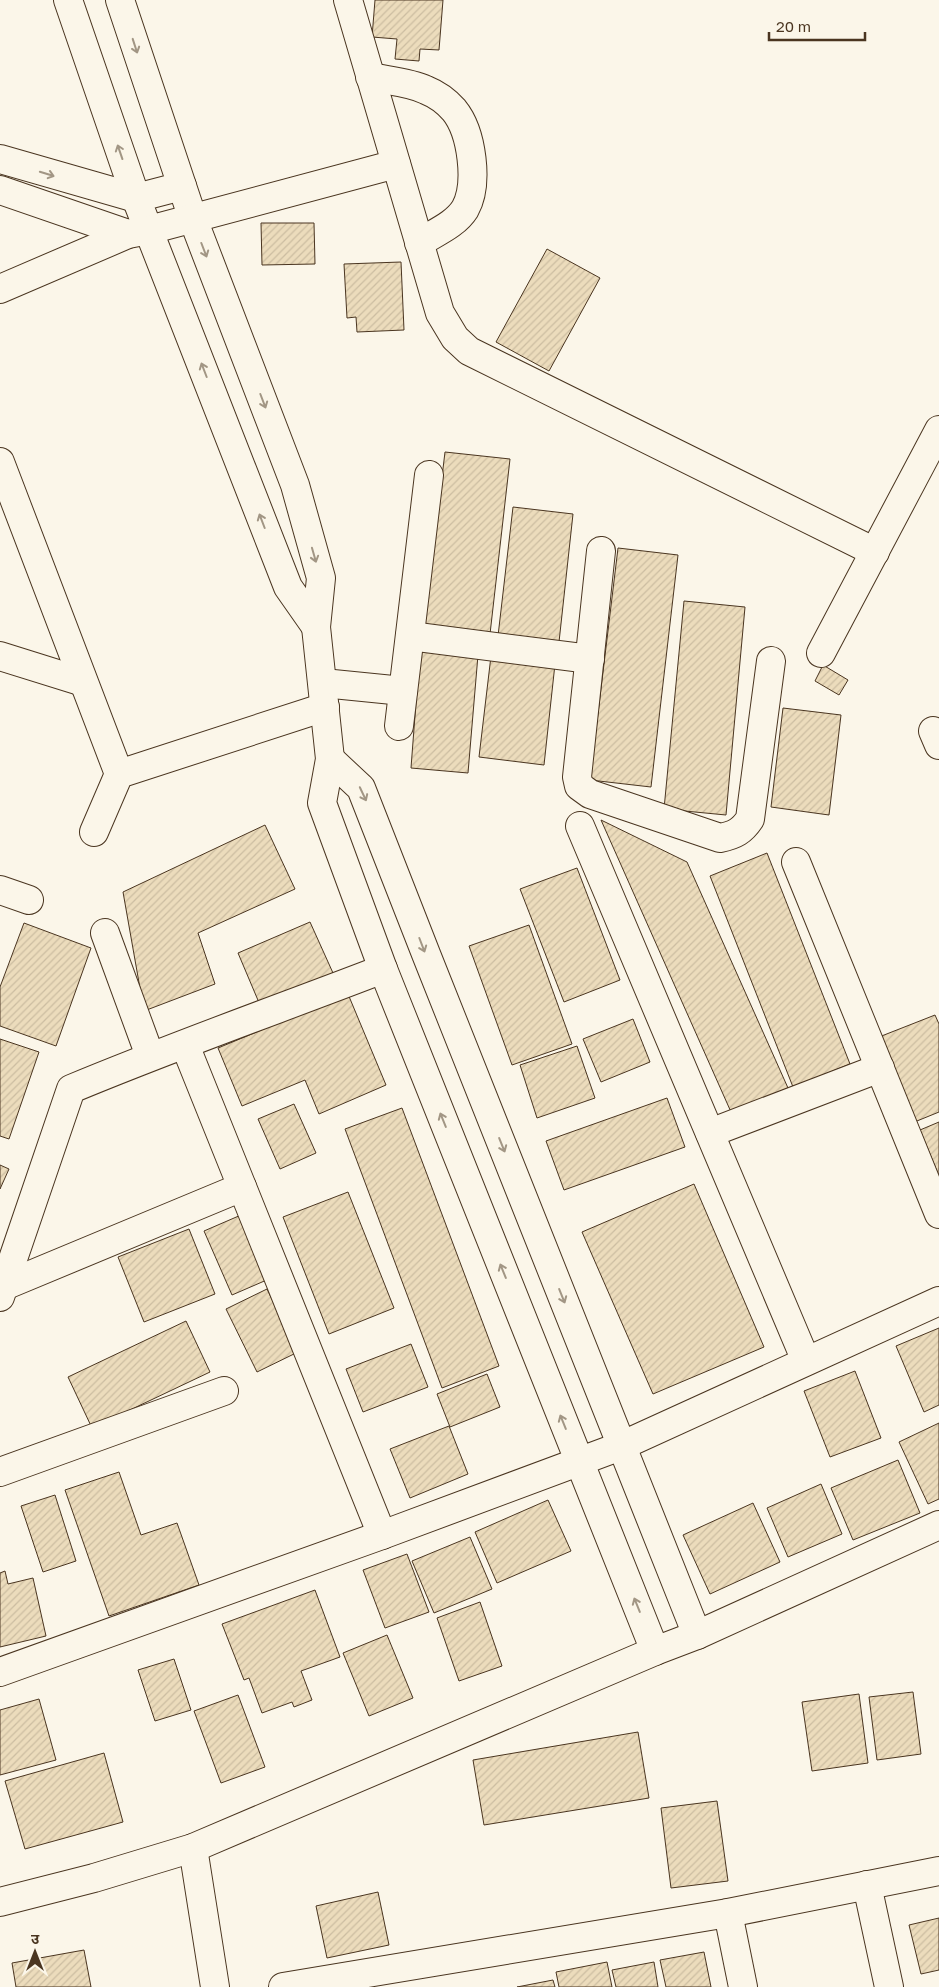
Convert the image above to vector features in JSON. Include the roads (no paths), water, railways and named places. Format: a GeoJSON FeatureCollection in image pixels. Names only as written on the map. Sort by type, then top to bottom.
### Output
{"type":"FeatureCollection","features":[{"type":"Feature","properties":{"kind":"street"},"geometry":{"type":"LineString","coordinates":[[68,0],[136,198],[138,232],[288,587],[316,627]]}},
{"type":"Feature","properties":{"kind":"street"},"geometry":{"type":"LineString","coordinates":[[120,0],[192,219],[295,485],[321,578],[316,627],[330,759],[322,803],[383,969],[655,1651]]}},
{"type":"Feature","properties":{"kind":"street"},"geometry":{"type":"LineString","coordinates":[[348,0],[440,313],[455,338],[469,352],[874,552]]}},
{"type":"Feature","properties":{"kind":"street"},"geometry":{"type":"LineString","coordinates":[[370,77],[412,85],[427,90],[454,110],[466,133],[471,154],[470,197],[465,208],[450,224],[419,242]]}},
{"type":"Feature","properties":{"kind":"street"},"geometry":{"type":"LineString","coordinates":[[0,159],[136,198],[182,186]]}},
{"type":"Feature","properties":{"kind":"street"},"geometry":{"type":"LineString","coordinates":[[0,289],[138,232],[396,164]]}},
{"type":"Feature","properties":{"kind":"street"},"geometry":{"type":"LineString","coordinates":[[0,190],[138,232]]}},
{"type":"Feature","properties":{"kind":"street"},"geometry":{"type":"LineString","coordinates":[[822,653],[939,430]]}},
{"type":"Feature","properties":{"kind":"street"},"geometry":{"type":"LineString","coordinates":[[0,462],[119,774],[94,832]]}},
{"type":"Feature","properties":{"kind":"street"},"geometry":{"type":"LineString","coordinates":[[399,726],[429,475]]}},
{"type":"Feature","properties":{"kind":"street"},"geometry":{"type":"LineString","coordinates":[[601,551],[577,777],[579,786],[590,794],[720,838],[732,836],[744,829],[750,819],[771,661]]}},
{"type":"Feature","properties":{"kind":"street"},"geometry":{"type":"LineString","coordinates":[[410,636],[590,659]]}},
{"type":"Feature","properties":{"kind":"street"},"geometry":{"type":"LineString","coordinates":[[0,656],[84,682]]}},
{"type":"Feature","properties":{"kind":"street"},"geometry":{"type":"LineString","coordinates":[[119,774],[324,695],[403,691]]}},
{"type":"Feature","properties":{"kind":"street"},"geometry":{"type":"LineString","coordinates":[[330,759],[361,788],[697,1635]]}},
{"type":"Feature","properties":{"kind":"street"},"geometry":{"type":"LineString","coordinates":[[580,826],[806,1361]]}},
{"type":"Feature","properties":{"kind":"street"},"geometry":{"type":"LineString","coordinates":[[796,862],[939,1214]]}},
{"type":"Feature","properties":{"kind":"street"},"geometry":{"type":"LineString","coordinates":[[0,890],[29,900]]}},
{"type":"Feature","properties":{"kind":"street"},"geometry":{"type":"LineString","coordinates":[[105,933],[150,1056]]}},
{"type":"Feature","properties":{"kind":"street"},"geometry":{"type":"LineString","coordinates":[[2,1291],[71,1089],[150,1056],[185,1045],[383,969]]}},
{"type":"Feature","properties":{"kind":"street"},"geometry":{"type":"LineString","coordinates":[[185,1045],[382,1535]]}},
{"type":"Feature","properties":{"kind":"street"},"geometry":{"type":"LineString","coordinates":[[710,1133],[880,1068]]}},
{"type":"Feature","properties":{"kind":"street"},"geometry":{"type":"LineString","coordinates":[[2,1291],[242,1188]]}},
{"type":"Feature","properties":{"kind":"street"},"geometry":{"type":"LineString","coordinates":[[0,1672],[382,1535],[621,1446],[939,1301]]}},
{"type":"Feature","properties":{"kind":"street"},"geometry":{"type":"LineString","coordinates":[[0,1472],[224,1391]]}},
{"type":"Feature","properties":{"kind":"street"},"geometry":{"type":"LineString","coordinates":[[0,1902],[94,1878],[194,1848],[655,1651],[697,1635],[939,1525]]}},
{"type":"Feature","properties":{"kind":"street"},"geometry":{"type":"LineString","coordinates":[[194,1848],[215,1987]]}},
{"type":"Feature","properties":{"kind":"street"},"geometry":{"type":"LineString","coordinates":[[283,1987],[728,1913],[939,1871]]}},
{"type":"Feature","properties":{"kind":"street"},"geometry":{"type":"LineString","coordinates":[[867,1885],[889,1987]]}},
{"type":"Feature","properties":{"kind":"street"},"geometry":{"type":"LineString","coordinates":[[728,1913],[743,1987]]}}]}
